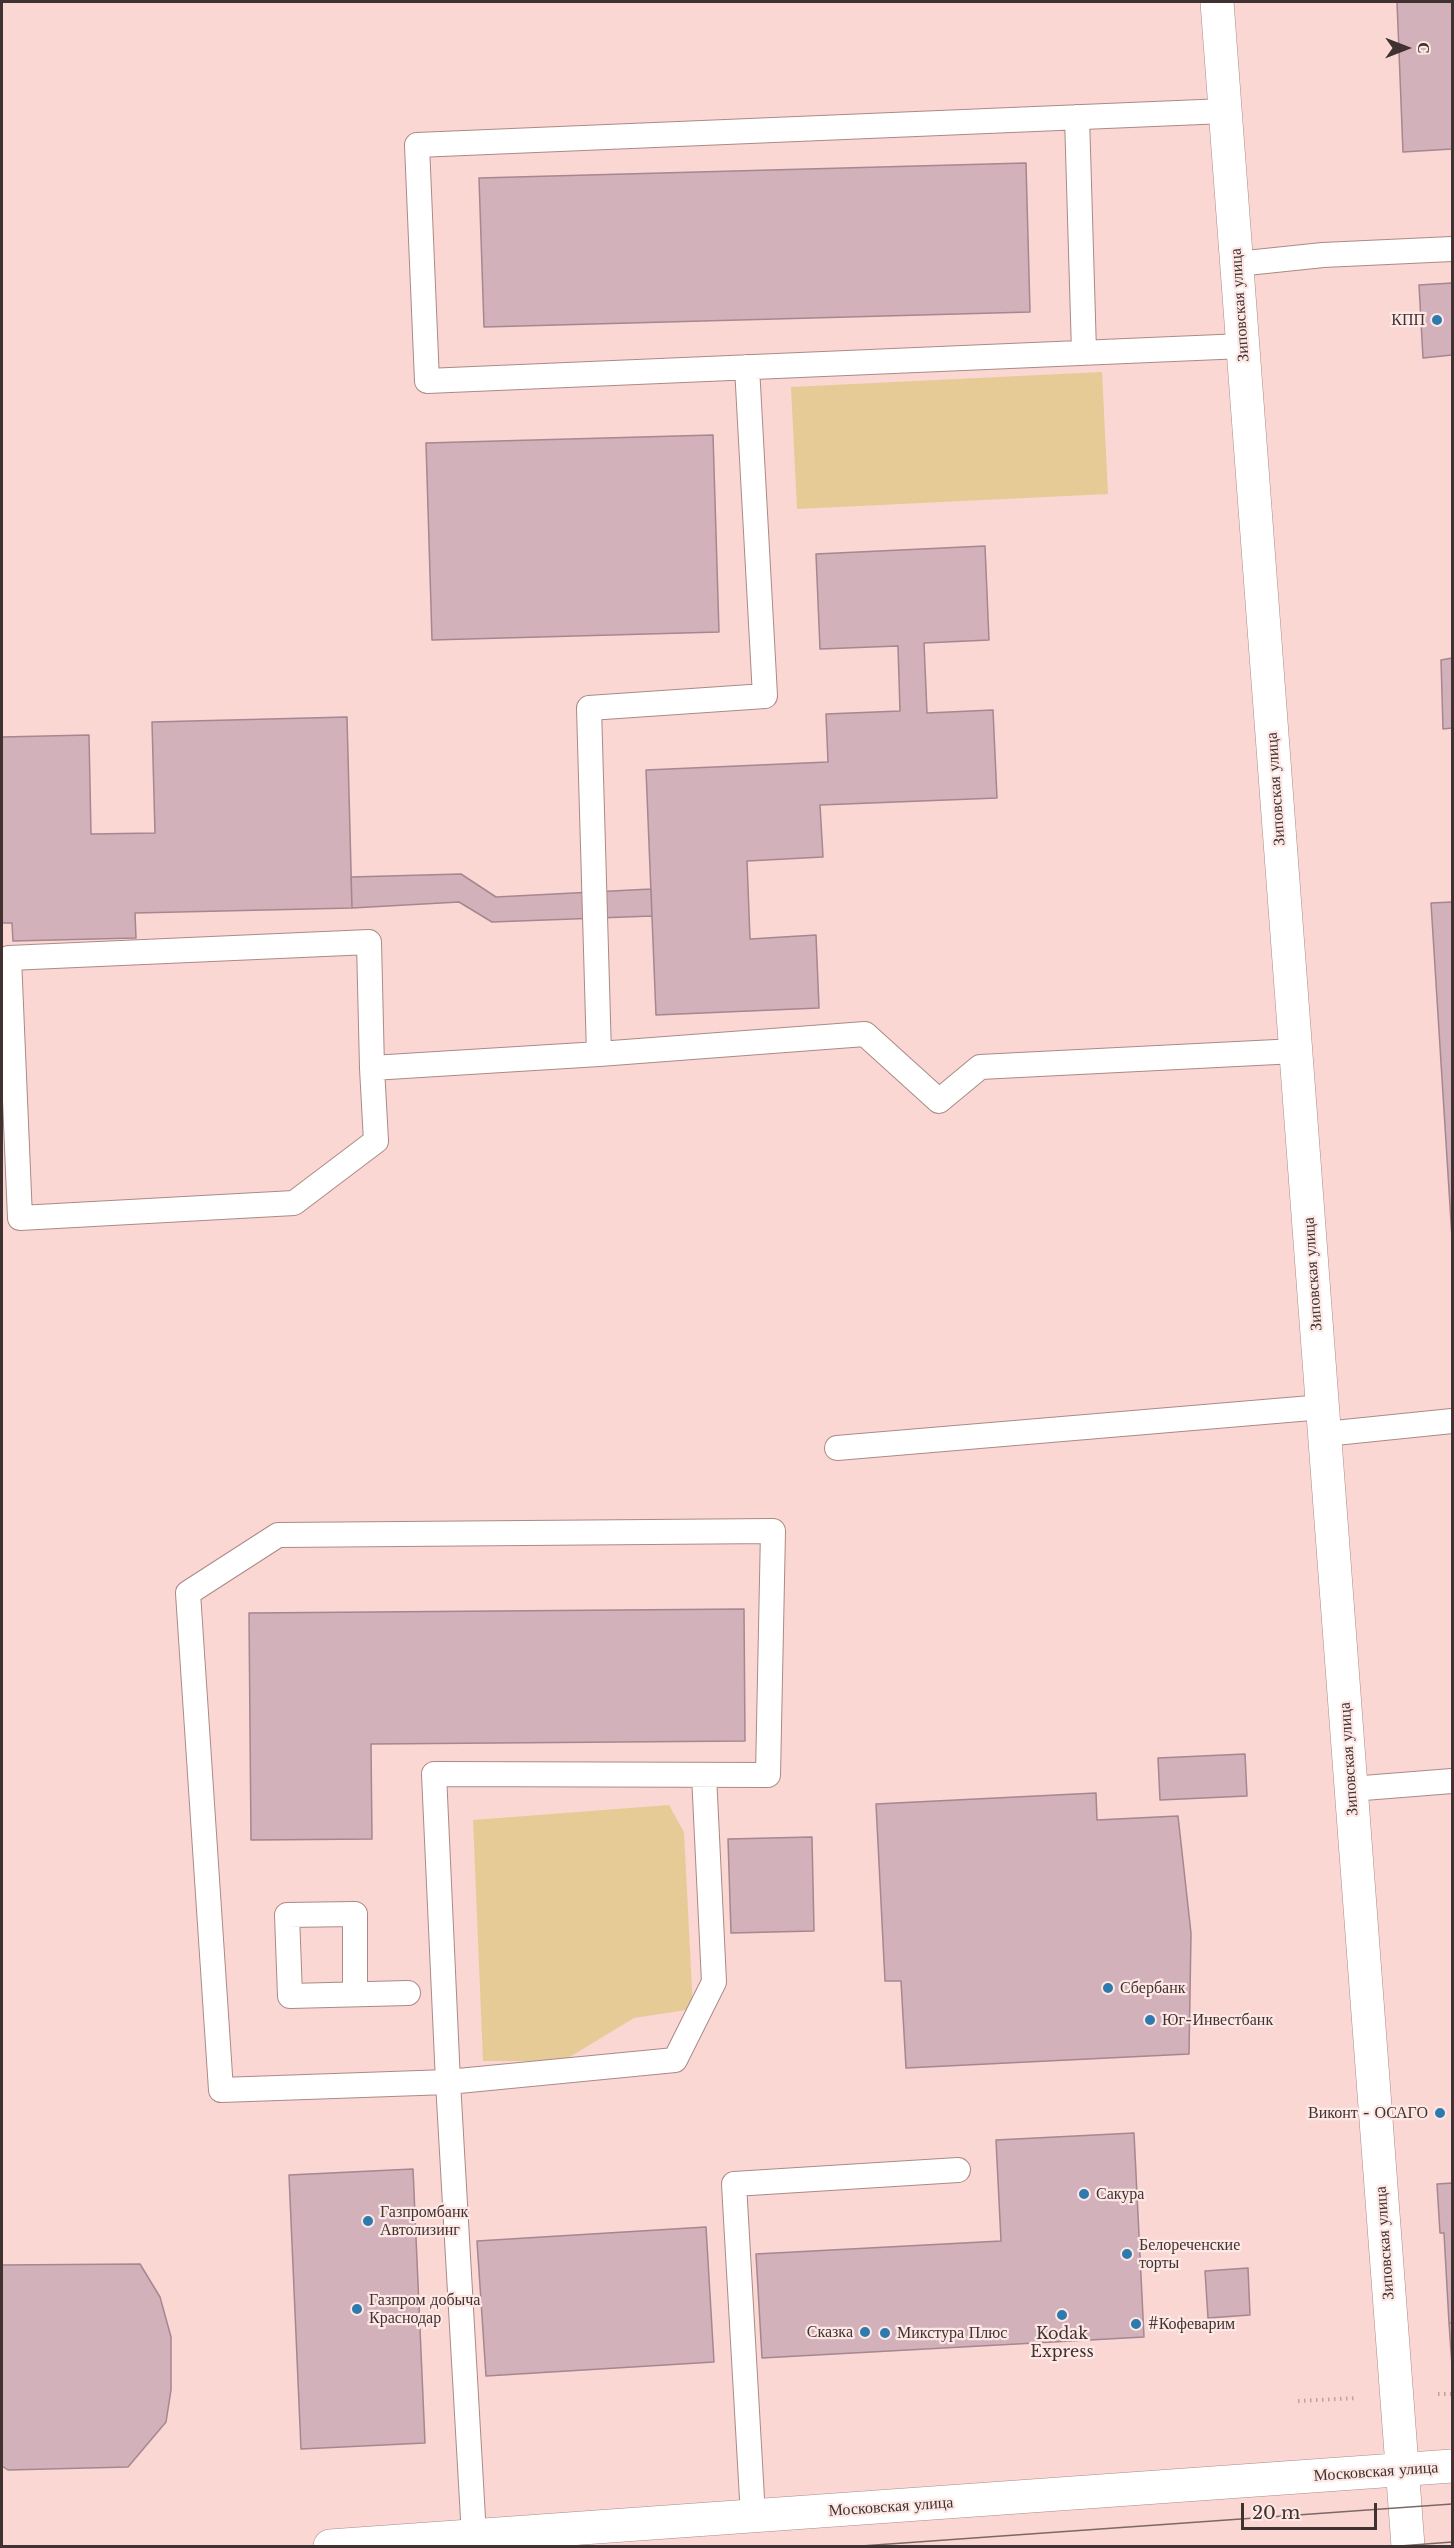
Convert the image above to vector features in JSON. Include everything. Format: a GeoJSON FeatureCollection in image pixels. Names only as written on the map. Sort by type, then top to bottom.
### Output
{"type":"FeatureCollection","features":[{"type":"Feature","properties":{"kind":"street","name":"Зиповская улица"},"geometry":{"type":"LineString","coordinates":[[1216,2],[1408,2547]]}},
{"type":"Feature","properties":{"kind":"street","name":"Московская улица"},"geometry":{"type":"LineString","coordinates":[[330,2547],[1452,2466]]}},
{"type":"Feature","properties":{"kind":"lane"},"geometry":{"type":"LineString","coordinates":[[1225,111],[417,145],[427,381],[1243,346]]}},
{"type":"Feature","properties":{"kind":"lane"},"geometry":{"type":"LineString","coordinates":[[1077,117],[1084,352]]}},
{"type":"Feature","properties":{"kind":"lane"},"geometry":{"type":"LineString","coordinates":[[1237,264],[1323,255],[1452,249]]}},
{"type":"Feature","properties":{"kind":"lane"},"geometry":{"type":"LineString","coordinates":[[599,1054],[589,708],[765,696],[747,367]]}},
{"type":"Feature","properties":{"kind":"lane"},"geometry":{"type":"LineString","coordinates":[[369,942],[372,1068],[376,1142],[294,1203],[20,1218],[9,957],[369,942]]}},
{"type":"Feature","properties":{"kind":"lane"},"geometry":{"type":"LineString","coordinates":[[372,1068],[865,1034],[939,1101],[980,1067],[1296,1051]]}},
{"type":"Feature","properties":{"kind":"lane"},"geometry":{"type":"LineString","coordinates":[[837,1448],[1324,1421],[1452,1421]]}},
{"type":"Feature","properties":{"kind":"lane"},"geometry":{"type":"LineString","coordinates":[[474,2536],[448,2082],[434,1773],[768,1775],[773,1532],[278,1535],[188,1593],[221,2090],[448,2082],[675,2060],[714,1982],[704,1775]]}},
{"type":"Feature","properties":{"kind":"lane"},"geometry":{"type":"LineString","coordinates":[[1352,1789],[1452,1781]]}},
{"type":"Feature","properties":{"kind":"lane"},"geometry":{"type":"LineString","coordinates":[[355,1994],[408,1993]]}},
{"type":"Feature","properties":{"kind":"lane"},"geometry":{"type":"LineString","coordinates":[[753,2516],[734,2184],[958,2170]]}},
{"type":"Feature","properties":{"kind":"shaded area"},"geometry":{"type":"Polygon","coordinates":[[[1102,372],[1108,494],[797,509],[791,387],[1102,372]]]}},
{"type":"Feature","properties":{"kind":"shaded area"},"geometry":{"type":"Polygon","coordinates":[[[669,1805],[684,1832],[693,2009],[634,2018],[563,2061],[483,2061],[473,1820],[669,1805]]]}},
{"type":"Feature","properties":{"kind":"building"},"geometry":{"type":"Polygon","coordinates":[[[1397,2],[1452,2],[1452,149],[1403,152],[1397,2]]]}},
{"type":"Feature","properties":{"kind":"building"},"geometry":{"type":"Polygon","coordinates":[[[1026,163],[1030,312],[484,327],[479,178],[1026,163]]]}},
{"type":"Feature","properties":{"kind":"building","name":"КПП"},"geometry":{"type":"Polygon","coordinates":[[[1452,283],[1452,355],[1423,358],[1419,285],[1452,283]]]}},
{"type":"Feature","properties":{"kind":"building"},"geometry":{"type":"Polygon","coordinates":[[[713,435],[719,632],[432,640],[426,443],[713,435]]]}},
{"type":"Feature","properties":{"kind":"building"},"geometry":{"type":"Polygon","coordinates":[[[985,546],[989,640],[924,643],[927,713],[993,710],[997,798],[820,805],[823,857],[747,861],[750,939],[816,935],[819,1008],[656,1015],[646,770],[828,762],[826,714],[900,711],[898,646],[820,649],[816,554],[985,546]]]}},
{"type":"Feature","properties":{"kind":"building"},"geometry":{"type":"Polygon","coordinates":[[[1452,658],[1452,728],[1443,729],[1441,660],[1452,658]]]}},
{"type":"Feature","properties":{"kind":"building"},"geometry":{"type":"Polygon","coordinates":[[[347,717],[352,908],[135,913],[136,938],[13,941],[12,923],[2,923],[2,737],[89,735],[91,834],[155,833],[152,722],[347,717]]]}},
{"type":"Feature","properties":{"kind":"building"},"geometry":{"type":"Polygon","coordinates":[[[461,874],[496,897],[651,889],[652,916],[492,922],[459,902],[352,908],[351,877],[461,874]]]}},
{"type":"Feature","properties":{"kind":"building"},"geometry":{"type":"Polygon","coordinates":[[[1452,902],[1452,1238],[1431,903],[1452,902]]]}},
{"type":"Feature","properties":{"kind":"building"},"geometry":{"type":"Polygon","coordinates":[[[744,1609],[745,1741],[371,1744],[372,1839],[251,1840],[249,1613],[744,1609]]]}},
{"type":"Feature","properties":{"kind":"building"},"geometry":{"type":"Polygon","coordinates":[[[1245,1754],[1247,1796],[1160,1800],[1158,1758],[1245,1754]]]}},
{"type":"Feature","properties":{"kind":"building"},"geometry":{"type":"Polygon","coordinates":[[[1096,1793],[1097,1820],[1178,1816],[1191,1933],[1189,2054],[906,2068],[901,1981],[885,1981],[876,1804],[1096,1793]]]}},
{"type":"Feature","properties":{"kind":"building"},"geometry":{"type":"Polygon","coordinates":[[[812,1837],[814,1931],[731,1933],[728,1839],[812,1837]]]}},
{"type":"Feature","properties":{"kind":"building"},"geometry":{"type":"Polygon","coordinates":[[[1134,2133],[1144,2337],[762,2358],[756,2254],[1001,2241],[996,2140],[1134,2133]]]}},
{"type":"Feature","properties":{"kind":"building","name":"Газпром добыча Краснодар"},"geometry":{"type":"Polygon","coordinates":[[[413,2169],[425,2443],[301,2449],[289,2175],[413,2169]]]}},
{"type":"Feature","properties":{"kind":"building"},"geometry":{"type":"Polygon","coordinates":[[[1452,2183],[1452,2323],[1449,2323],[1444,2233],[1440,2233],[1437,2184],[1452,2183]]]}},
{"type":"Feature","properties":{"kind":"building"},"geometry":{"type":"Polygon","coordinates":[[[706,2227],[714,2362],[486,2376],[477,2241],[706,2227]]]}},
{"type":"Feature","properties":{"kind":"building"},"geometry":{"type":"Polygon","coordinates":[[[140,2264],[160,2297],[171,2337],[171,2390],[166,2422],[128,2467],[8,2470],[2,2466],[2,2265],[140,2264]]]}},
{"type":"Feature","properties":{"kind":"building"},"geometry":{"type":"Polygon","coordinates":[[[1248,2268],[1250,2315],[1208,2318],[1205,2271],[1248,2268]]]}},
{"type":"Feature","properties":{"kind":"building"},"geometry":{"type":"Polygon","coordinates":[[[1449,2323],[1452,2323],[1452,2366],[1449,2323]]]}},
{"type":"Feature","properties":{"kind":"tram line"},"geometry":{"type":"LineString","coordinates":[[861,2546],[1452,2504]]}},
{"type":"Feature","properties":{"kind":"tram line"},"geometry":{"type":"LineString","coordinates":[[1400,2546],[1452,2542]]}},
{"type":"Feature","properties":{"kind":"place","name":"КПП"},"geometry":{"type":"Point","coordinates":[1437,320]}},
{"type":"Feature","properties":{"kind":"place","name":"Сбербанк"},"geometry":{"type":"Point","coordinates":[1108,1988]}},
{"type":"Feature","properties":{"kind":"place","name":"Юг-Инвестбанк"},"geometry":{"type":"Point","coordinates":[1150,2020]}},
{"type":"Feature","properties":{"kind":"place","name":"Виконт - ОСАГО"},"geometry":{"type":"Point","coordinates":[1440,2113]}},
{"type":"Feature","properties":{"kind":"place","name":"Сакура"},"geometry":{"type":"Point","coordinates":[1084,2194]}},
{"type":"Feature","properties":{"kind":"place","name":"Газпромбанк Автолизинг"},"geometry":{"type":"Point","coordinates":[368,2221]}},
{"type":"Feature","properties":{"kind":"place","name":"Белореченские торты"},"geometry":{"type":"Point","coordinates":[1127,2254]}},
{"type":"Feature","properties":{"kind":"place","name":"Газпром добыча Краснодар"},"geometry":{"type":"Point","coordinates":[357,2309]}},
{"type":"Feature","properties":{"kind":"place","name":"Kodak Express"},"geometry":{"type":"Point","coordinates":[1062,2315]}},
{"type":"Feature","properties":{"kind":"place","name":"#Кофеварим"},"geometry":{"type":"Point","coordinates":[1136,2324]}},
{"type":"Feature","properties":{"kind":"place","name":"Сказка"},"geometry":{"type":"Point","coordinates":[865,2332]}},
{"type":"Feature","properties":{"kind":"place","name":"Микстура Плюс"},"geometry":{"type":"Point","coordinates":[885,2333]}}]}
